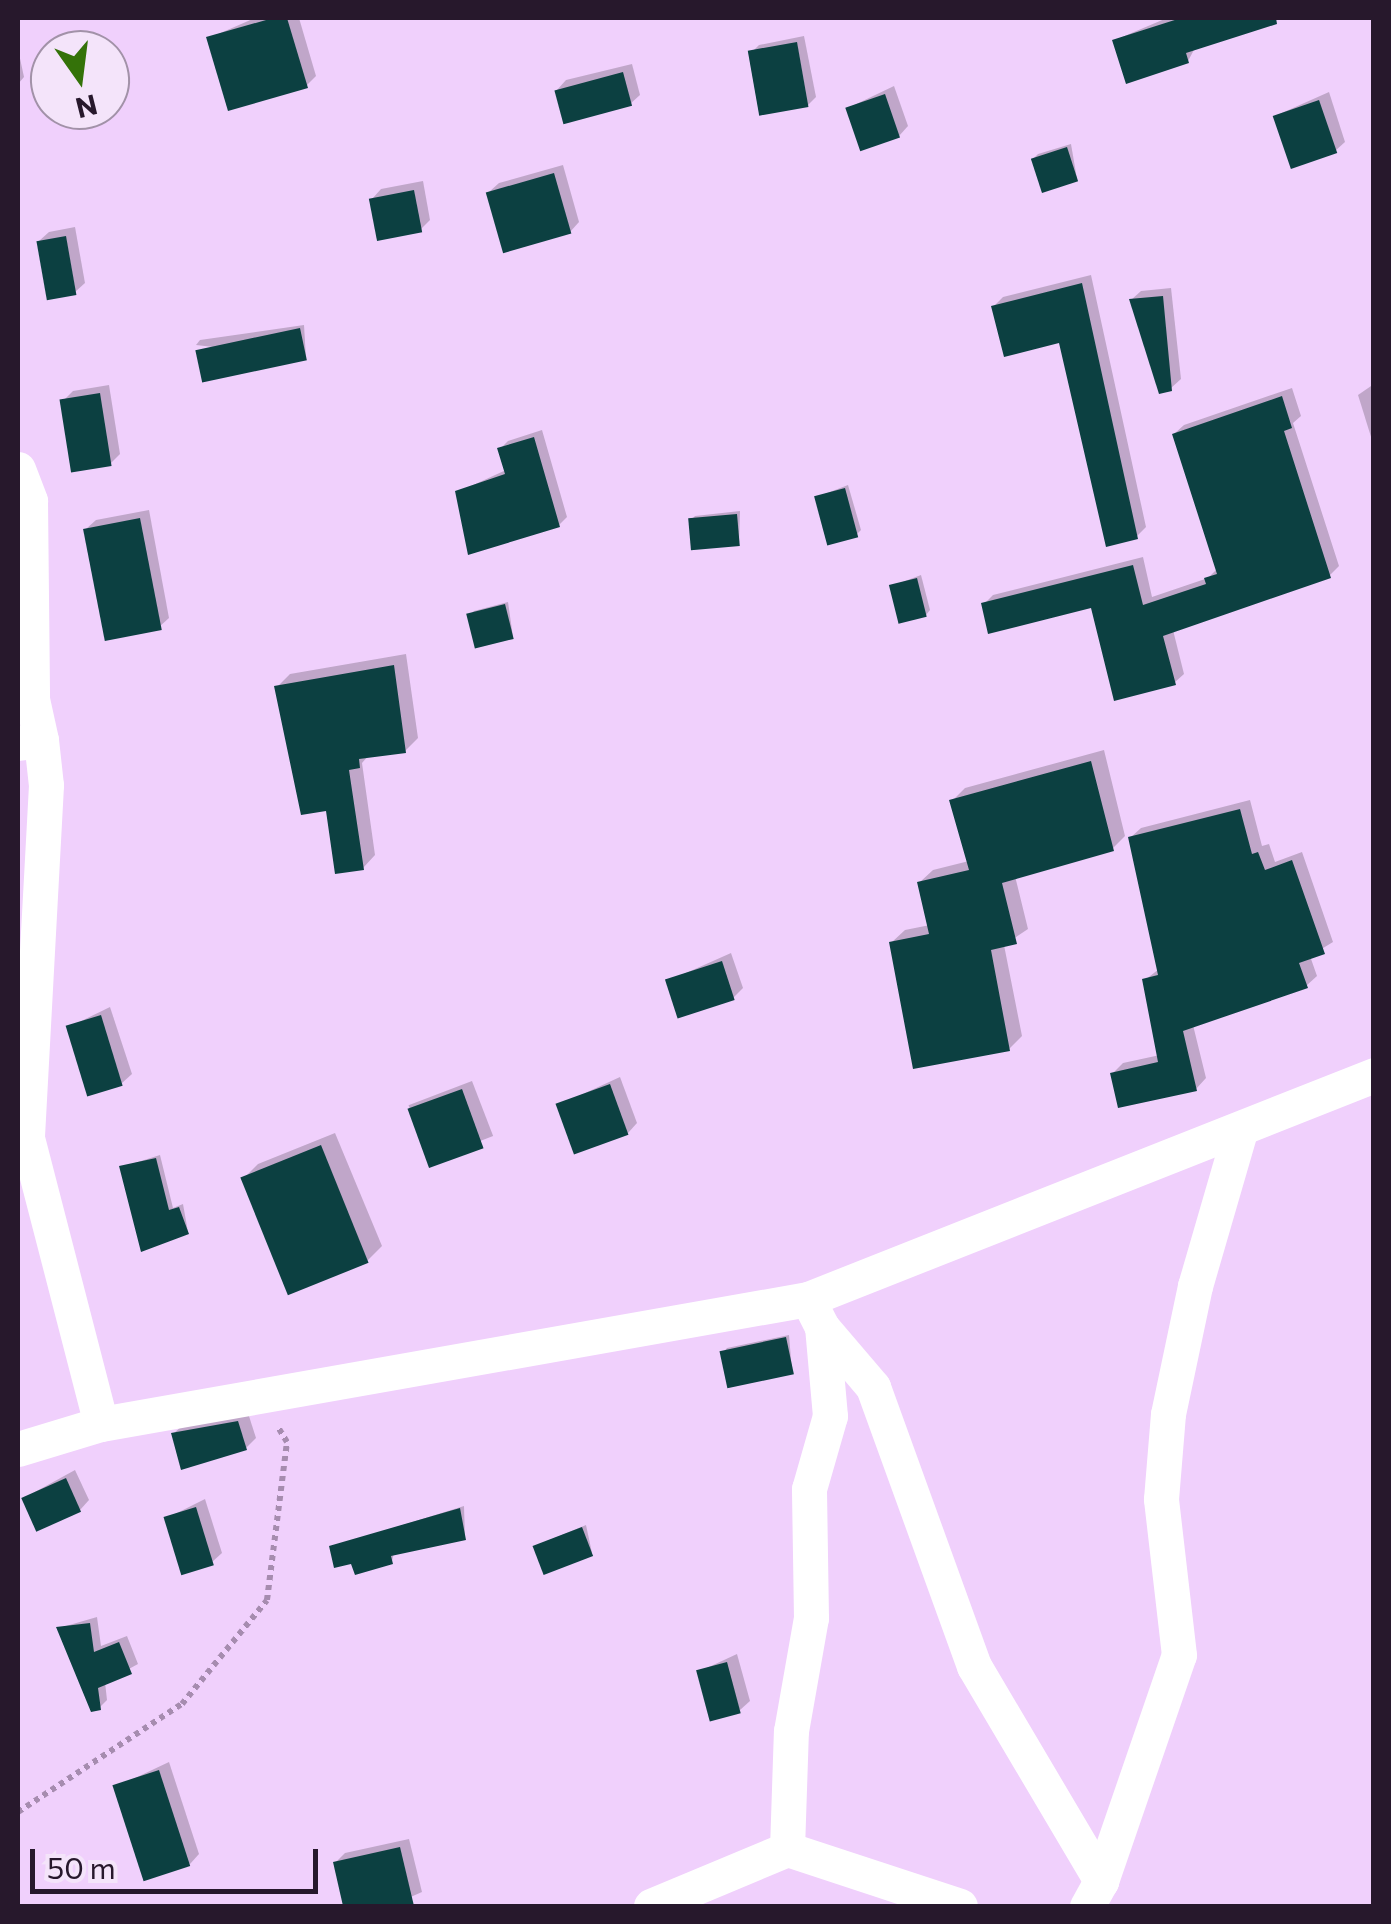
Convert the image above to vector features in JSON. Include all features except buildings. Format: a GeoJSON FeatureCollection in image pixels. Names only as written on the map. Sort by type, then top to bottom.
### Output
{"type":"FeatureCollection","features":[{"type":"Feature","properties":{"kind":"street"},"geometry":{"type":"LineString","coordinates":[[18,469],[30,501],[29,742],[46,785],[27,1138],[101,1424]]}},
{"type":"Feature","properties":{"kind":"street"},"geometry":{"type":"LineString","coordinates":[[18,1449],[101,1424],[259,1396],[815,1313],[1374,1075]]}},
{"type":"Feature","properties":{"kind":"street"},"geometry":{"type":"LineString","coordinates":[[1094,1894],[1179,1655],[1161,1499],[1168,1414],[1195,1286],[1240,1131]]}},
{"type":"Feature","properties":{"kind":"street"},"geometry":{"type":"LineString","coordinates":[[787,1849],[791,1731],[811,1618],[809,1489],[830,1416],[815,1313]]}},
{"type":"Feature","properties":{"kind":"street"},"geometry":{"type":"LineString","coordinates":[[815,1313],[873,1387],[974,1666],[1094,1894]]}},
{"type":"Feature","properties":{"kind":"street"},"geometry":{"type":"LineString","coordinates":[[651,1906],[787,1849],[960,1906]]}},
{"type":"Feature","properties":{"kind":"path"},"geometry":{"type":"LineString","coordinates":[[18,1812],[182,1704],[267,1600],[287,1442],[259,1396]]}}]}
